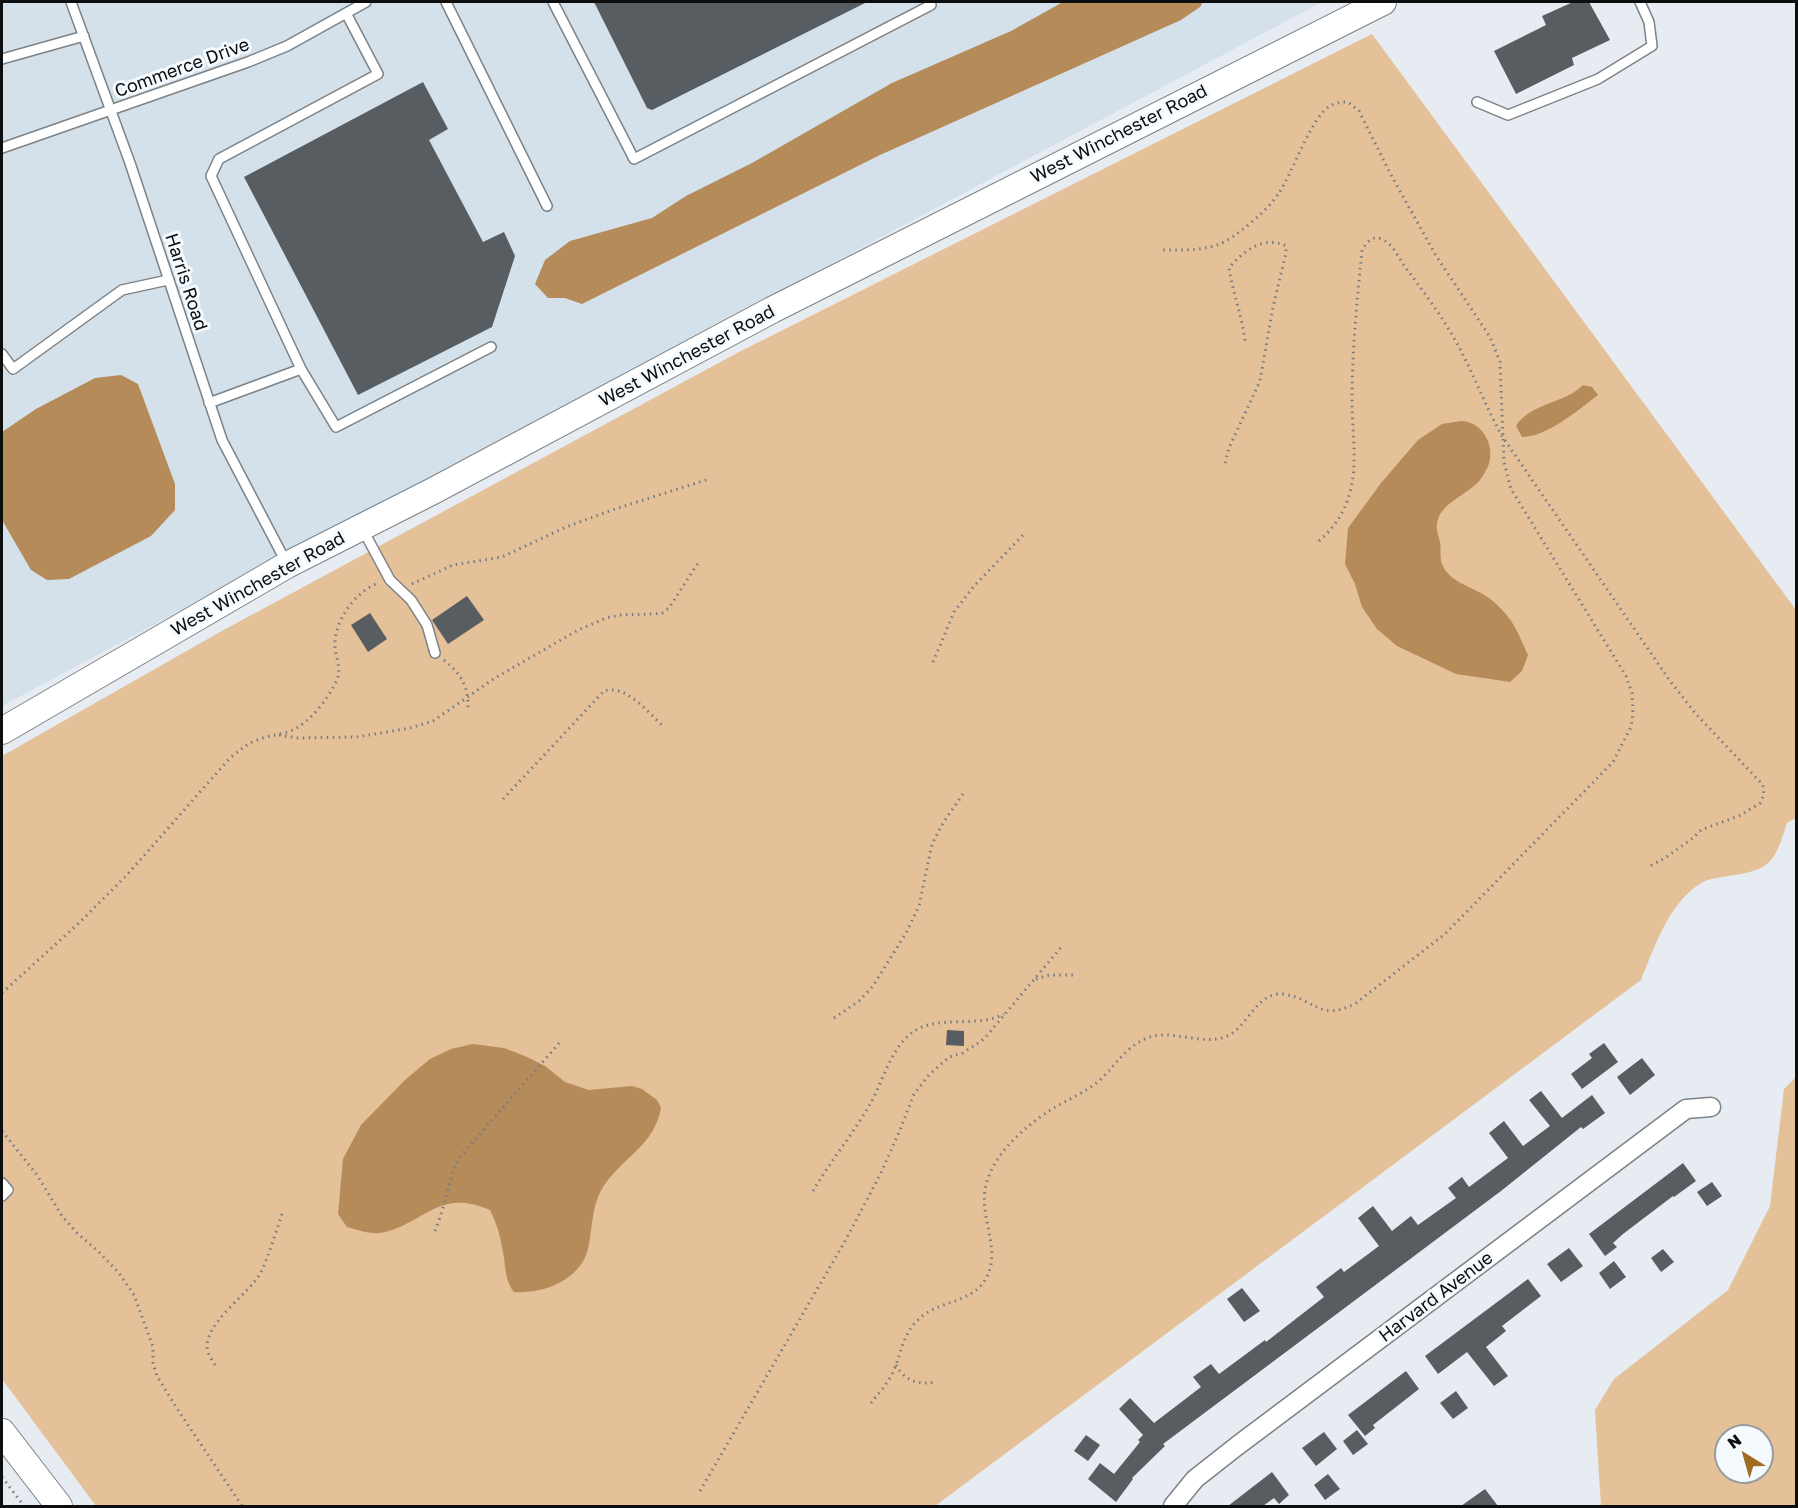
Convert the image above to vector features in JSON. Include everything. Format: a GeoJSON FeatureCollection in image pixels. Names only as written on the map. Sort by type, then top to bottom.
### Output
{"type":"FeatureCollection","features":[{"type":"Feature","properties":{"kind":"main road","name":"West Winchester Road"},"geometry":{"type":"LineString","coordinates":[[2,731],[287,565],[772,310],[1383,2]]}},
{"type":"Feature","properties":{"kind":"main road"},"geometry":{"type":"LineString","coordinates":[[2,1432],[58,1506]]}},
{"type":"Feature","properties":{"kind":"street","name":"Harvard Avenue"},"geometry":{"type":"LineString","coordinates":[[1173,1506],[1196,1479],[1237,1446],[1686,1109],[1711,1107]]}},
{"type":"Feature","properties":{"kind":"lane","name":"Harris Road"},"geometry":{"type":"LineString","coordinates":[[71,2],[130,163],[222,440],[287,565]]}},
{"type":"Feature","properties":{"kind":"lane","name":"Commerce Drive"},"geometry":{"type":"LineString","coordinates":[[2,148],[248,62],[287,46],[366,2]]}},
{"type":"Feature","properties":{"kind":"lane"},"geometry":{"type":"LineString","coordinates":[[446,2],[547,206]]}},
{"type":"Feature","properties":{"kind":"lane"},"geometry":{"type":"LineString","coordinates":[[553,2],[634,159],[931,5],[929,2]]}},
{"type":"Feature","properties":{"kind":"lane"},"geometry":{"type":"LineString","coordinates":[[1477,102],[1508,115],[1598,79],[1652,46],[1649,22],[1640,2]]}},
{"type":"Feature","properties":{"kind":"lane"},"geometry":{"type":"LineString","coordinates":[[346,13],[378,74],[219,159],[211,176],[301,369],[336,427],[491,347]]}},
{"type":"Feature","properties":{"kind":"lane"},"geometry":{"type":"LineString","coordinates":[[2,58],[84,36]]}},
{"type":"Feature","properties":{"kind":"lane"},"geometry":{"type":"LineString","coordinates":[[2,354],[13,369],[122,290],[168,280]]}},
{"type":"Feature","properties":{"kind":"lane"},"geometry":{"type":"LineString","coordinates":[[209,403],[301,369]]}},
{"type":"Feature","properties":{"kind":"lane"},"geometry":{"type":"LineString","coordinates":[[362,527],[390,580],[411,600],[427,625],[435,653]]}},
{"type":"Feature","properties":{"kind":"lane"},"geometry":{"type":"LineString","coordinates":[[2,1183],[8,1191],[2,1196]]}},
{"type":"Feature","properties":{"kind":"path"},"geometry":{"type":"LineString","coordinates":[[871,1403],[893,1372],[902,1344],[919,1319],[926,1313],[974,1291],[983,1282],[990,1267],[992,1250],[984,1201],[988,1179],[999,1158],[1033,1123],[1098,1081],[1125,1050],[1148,1038],[1161,1036],[1216,1040],[1237,1029],[1262,1001],[1273,995],[1289,996],[1334,1011],[1356,1003],[1445,934],[1613,762],[1631,727],[1633,713],[1629,684],[1613,654],[1511,489],[1504,462],[1500,362],[1490,337],[1435,254],[1390,174],[1359,111],[1348,102],[1329,106],[1317,120],[1292,172],[1278,195],[1252,222],[1219,244],[1198,250],[1162,250]]}},
{"type":"Feature","properties":{"kind":"path"},"geometry":{"type":"LineString","coordinates":[[1319,541],[1331,531],[1342,513],[1350,492],[1354,468],[1352,400],[1362,250],[1368,241],[1374,238],[1383,239],[1393,248],[1462,352],[1502,436],[1670,681],[1695,713],[1762,785],[1764,795],[1760,803],[1741,815],[1701,830],[1665,858],[1648,867]]}},
{"type":"Feature","properties":{"kind":"path"},"geometry":{"type":"LineString","coordinates":[[1225,463],[1260,381],[1273,307],[1286,253],[1286,246],[1277,242],[1264,242],[1250,249],[1236,259],[1229,268],[1245,341]]}},
{"type":"Feature","properties":{"kind":"path"},"geometry":{"type":"LineString","coordinates":[[2,993],[79,923],[126,876],[230,758],[257,740],[293,730],[308,719],[326,699],[339,675],[335,644],[337,629],[345,611],[368,587],[376,584],[397,587],[418,583],[436,571],[453,565],[502,557],[566,526],[709,479]]}},
{"type":"Feature","properties":{"kind":"path"},"geometry":{"type":"LineString","coordinates":[[933,662],[954,612],[974,586],[1026,532]]}},
{"type":"Feature","properties":{"kind":"path"},"geometry":{"type":"LineString","coordinates":[[277,735],[327,739],[356,737],[410,728],[433,721],[518,664],[578,630],[621,615],[662,613],[669,608],[698,563]]}},
{"type":"Feature","properties":{"kind":"path"},"geometry":{"type":"LineString","coordinates":[[435,653],[456,671],[468,696],[468,711]]}},
{"type":"Feature","properties":{"kind":"path"},"geometry":{"type":"LineString","coordinates":[[503,799],[604,691],[612,688],[622,691],[662,725]]}},
{"type":"Feature","properties":{"kind":"path"},"geometry":{"type":"LineString","coordinates":[[834,1018],[859,1001],[873,986],[906,933],[920,906],[932,844],[963,794]]}},
{"type":"Feature","properties":{"kind":"path"},"geometry":{"type":"LineString","coordinates":[[700,1491],[844,1243],[892,1148],[914,1094],[929,1075],[949,1057],[963,1053],[984,1039],[1063,945]]}},
{"type":"Feature","properties":{"kind":"path"},"geometry":{"type":"LineString","coordinates":[[1036,979],[1050,975],[1076,975]]}},
{"type":"Feature","properties":{"kind":"path"},"geometry":{"type":"LineString","coordinates":[[813,1191],[869,1107],[897,1050],[907,1037],[922,1027],[956,1020],[989,1020],[1008,1011]]}},
{"type":"Feature","properties":{"kind":"path"},"geometry":{"type":"LineString","coordinates":[[435,1231],[444,1211],[453,1170],[459,1158],[561,1041]]}},
{"type":"Feature","properties":{"kind":"path"},"geometry":{"type":"LineString","coordinates":[[2,1131],[37,1175],[62,1216],[119,1272],[134,1295],[153,1347],[153,1364],[158,1376],[242,1506]]}},
{"type":"Feature","properties":{"kind":"path"},"geometry":{"type":"LineString","coordinates":[[215,1365],[208,1353],[207,1343],[213,1330],[228,1310],[253,1285],[261,1271],[284,1211]]}},
{"type":"Feature","properties":{"kind":"path"},"geometry":{"type":"LineString","coordinates":[[896,1365],[900,1373],[910,1380],[922,1384],[936,1382]]}},
{"type":"Feature","properties":{"kind":"path"},"geometry":{"type":"LineString","coordinates":[[2,1477],[24,1506]]}},
{"type":"Feature","properties":{"kind":"shaded area"},"geometry":{"type":"Polygon","coordinates":[[[2,2],[1322,2],[2,706],[2,2]]]}},
{"type":"Feature","properties":{"kind":"shaded area"},"geometry":{"type":"Polygon","coordinates":[[[1063,2],[1203,2],[1200,7],[1181,20],[880,155],[582,304],[565,298],[548,298],[535,284],[545,260],[570,241],[652,218],[686,196],[752,163],[892,83],[1011,31],[1063,2]]]}},
{"type":"Feature","properties":{"kind":"shaded area"},"geometry":{"type":"Polygon","coordinates":[[[1372,34],[1796,610],[1796,818],[1787,823],[1774,856],[1769,862],[1754,871],[1701,883],[1680,902],[1671,914],[1657,940],[1641,980],[935,1506],[96,1506],[2,1379],[2,756],[220,632],[739,352],[1372,34]]]}},
{"type":"Feature","properties":{"kind":"shaded area"},"geometry":{"type":"Polygon","coordinates":[[[121,375],[138,384],[175,484],[175,510],[151,536],[69,579],[47,580],[31,570],[2,520],[2,432],[36,409],[95,378],[121,375]]]}},
{"type":"Feature","properties":{"kind":"shaded area"},"geometry":{"type":"Polygon","coordinates":[[[1583,385],[1592,387],[1598,395],[1552,428],[1532,436],[1522,437],[1516,426],[1527,414],[1571,394],[1583,385]]]}},
{"type":"Feature","properties":{"kind":"shaded area"},"geometry":{"type":"Polygon","coordinates":[[[1461,421],[1474,424],[1484,433],[1489,445],[1490,459],[1480,480],[1448,505],[1439,517],[1437,529],[1441,561],[1444,569],[1456,580],[1494,602],[1514,626],[1528,655],[1522,671],[1510,682],[1456,674],[1397,646],[1377,629],[1362,607],[1355,584],[1345,564],[1348,528],[1381,483],[1418,440],[1442,424],[1461,421]]]}},
{"type":"Feature","properties":{"kind":"shaded area"},"geometry":{"type":"Polygon","coordinates":[[[473,1044],[504,1048],[525,1056],[545,1066],[565,1082],[589,1090],[632,1086],[642,1089],[657,1100],[661,1108],[646,1141],[613,1174],[600,1192],[584,1260],[568,1277],[548,1288],[514,1292],[507,1277],[500,1237],[490,1210],[472,1204],[444,1205],[395,1229],[380,1233],[363,1232],[347,1227],[338,1214],[343,1159],[361,1125],[405,1080],[430,1059],[451,1049],[473,1044]]]}},
{"type":"Feature","properties":{"kind":"shaded area"},"geometry":{"type":"Polygon","coordinates":[[[1796,1077],[1796,1506],[1601,1506],[1595,1410],[1614,1379],[1728,1290],[1770,1206],[1784,1089],[1796,1077]]]}},
{"type":"Feature","properties":{"kind":"building"},"geometry":{"type":"Polygon","coordinates":[[[594,2],[867,2],[652,110],[647,108],[594,2]]]}},
{"type":"Feature","properties":{"kind":"building"},"geometry":{"type":"Polygon","coordinates":[[[1573,2],[1589,2],[1610,40],[1572,58],[1574,65],[1516,94],[1494,51],[1546,25],[1542,16],[1573,2]]]}},
{"type":"Feature","properties":{"kind":"building"},"geometry":{"type":"Polygon","coordinates":[[[423,82],[448,129],[429,140],[483,242],[504,232],[515,256],[492,327],[358,395],[244,177],[423,82]]]}},
{"type":"Feature","properties":{"kind":"building"},"geometry":{"type":"Polygon","coordinates":[[[467,596],[484,620],[448,644],[432,620],[467,596]]]}},
{"type":"Feature","properties":{"kind":"building"},"geometry":{"type":"Polygon","coordinates":[[[370,613],[387,639],[368,652],[351,625],[370,613]]]}},
{"type":"Feature","properties":{"kind":"building"},"geometry":{"type":"Polygon","coordinates":[[[947,1030],[964,1031],[964,1046],[946,1045],[947,1030]]]}},
{"type":"Feature","properties":{"kind":"building"},"geometry":{"type":"Polygon","coordinates":[[[1604,1043],[1618,1062],[1582,1089],[1571,1074],[1592,1058],[1589,1054],[1604,1043]]]}},
{"type":"Feature","properties":{"kind":"building"},"geometry":{"type":"Polygon","coordinates":[[[1642,1058],[1655,1075],[1630,1095],[1617,1077],[1642,1058]]]}},
{"type":"Feature","properties":{"kind":"building"},"geometry":{"type":"Polygon","coordinates":[[[1541,1091],[1562,1118],[1592,1095],[1605,1113],[1583,1129],[1581,1127],[1501,1191],[1163,1444],[1165,1446],[1132,1478],[1116,1502],[1088,1479],[1100,1463],[1114,1474],[1140,1442],[1138,1440],[1143,1435],[1119,1409],[1130,1398],[1154,1423],[1201,1387],[1193,1377],[1211,1364],[1219,1374],[1265,1340],[1266,1342],[1324,1297],[1316,1287],[1341,1268],[1344,1272],[1379,1246],[1358,1218],[1373,1206],[1392,1231],[1411,1216],[1418,1225],[1456,1198],[1448,1188],[1462,1177],[1469,1187],[1508,1158],[1489,1133],[1504,1121],[1523,1146],[1550,1126],[1529,1100],[1541,1091]]]}},
{"type":"Feature","properties":{"kind":"building"},"geometry":{"type":"Polygon","coordinates":[[[1683,1163],[1696,1181],[1623,1234],[1613,1243],[1617,1247],[1605,1256],[1589,1234],[1683,1163]]]}},
{"type":"Feature","properties":{"kind":"building"},"geometry":{"type":"Polygon","coordinates":[[[1712,1182],[1722,1196],[1707,1206],[1697,1192],[1712,1182]]]}},
{"type":"Feature","properties":{"kind":"building"},"geometry":{"type":"Polygon","coordinates":[[[1569,1248],[1583,1266],[1561,1282],[1547,1264],[1569,1248]]]}},
{"type":"Feature","properties":{"kind":"building"},"geometry":{"type":"Polygon","coordinates":[[[1663,1249],[1674,1262],[1661,1272],[1651,1258],[1663,1249]]]}},
{"type":"Feature","properties":{"kind":"building"},"geometry":{"type":"Polygon","coordinates":[[[1614,1261],[1626,1277],[1610,1289],[1599,1273],[1614,1261]]]}},
{"type":"Feature","properties":{"kind":"building"},"geometry":{"type":"Polygon","coordinates":[[[1528,1279],[1541,1296],[1502,1326],[1506,1331],[1486,1347],[1508,1376],[1494,1386],[1467,1352],[1438,1374],[1425,1356],[1528,1279]]]}},
{"type":"Feature","properties":{"kind":"building"},"geometry":{"type":"Polygon","coordinates":[[[1242,1288],[1260,1311],[1244,1322],[1227,1299],[1242,1288]]]}},
{"type":"Feature","properties":{"kind":"building"},"geometry":{"type":"Polygon","coordinates":[[[1406,1371],[1419,1389],[1373,1425],[1375,1428],[1365,1436],[1348,1415],[1406,1371]]]}},
{"type":"Feature","properties":{"kind":"building"},"geometry":{"type":"Polygon","coordinates":[[[1456,1391],[1468,1408],[1453,1419],[1440,1403],[1456,1391]]]}},
{"type":"Feature","properties":{"kind":"building"},"geometry":{"type":"Polygon","coordinates":[[[1357,1430],[1368,1444],[1353,1455],[1343,1441],[1357,1430]]]}},
{"type":"Feature","properties":{"kind":"building"},"geometry":{"type":"Polygon","coordinates":[[[1324,1432],[1337,1449],[1316,1466],[1302,1448],[1324,1432]]]}},
{"type":"Feature","properties":{"kind":"building"},"geometry":{"type":"Polygon","coordinates":[[[1086,1435],[1100,1445],[1088,1461],[1074,1451],[1086,1435]]]}},
{"type":"Feature","properties":{"kind":"building"},"geometry":{"type":"Polygon","coordinates":[[[1272,1472],[1289,1495],[1279,1504],[1274,1498],[1263,1506],[1228,1506],[1272,1472]]]}},
{"type":"Feature","properties":{"kind":"building"},"geometry":{"type":"Polygon","coordinates":[[[1328,1474],[1340,1489],[1325,1500],[1314,1485],[1328,1474]]]}},
{"type":"Feature","properties":{"kind":"building"},"geometry":{"type":"Polygon","coordinates":[[[1485,1489],[1498,1506],[1461,1506],[1485,1489]]]}}]}
